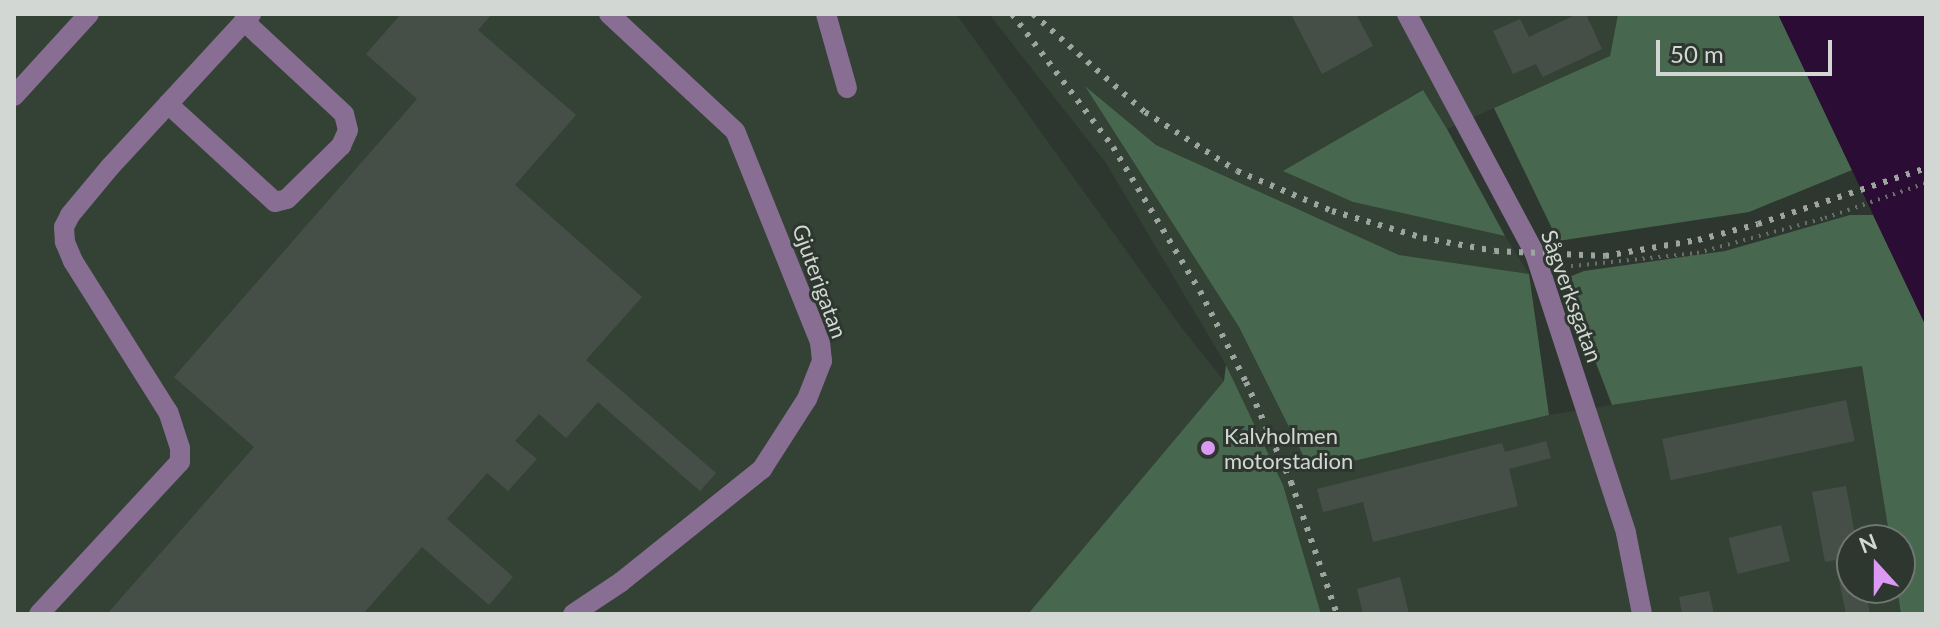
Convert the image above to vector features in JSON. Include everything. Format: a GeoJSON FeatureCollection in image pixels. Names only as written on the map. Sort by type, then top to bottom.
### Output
{"type":"FeatureCollection","features":[{"type":"Feature","properties":{"kind":"street"},"geometry":{"type":"LineString","coordinates":[[14,96],[89,14]]}},
{"type":"Feature","properties":{"kind":"street","name":"Gjuterigatan"},"geometry":{"type":"LineString","coordinates":[[573,614],[621,582],[762,469],[807,399],[822,361],[820,342],[735,131],[609,14]]}},
{"type":"Feature","properties":{"kind":"street"},"geometry":{"type":"LineString","coordinates":[[826,14],[847,88]]}},
{"type":"Feature","properties":{"kind":"street","name":"Sågverksgatan"},"geometry":{"type":"LineString","coordinates":[[1407,14],[1540,268],[1626,533],[1642,614]]}},
{"type":"Feature","properties":{"kind":"street"},"geometry":{"type":"LineString","coordinates":[[39,614],[180,462],[180,448],[168,412],[73,261],[65,242],[64,227],[70,215],[100,179],[168,104],[248,18],[344,114],[348,130],[341,146],[287,199],[275,202],[168,104]]}},
{"type":"Feature","properties":{"kind":"path"},"geometry":{"type":"LineString","coordinates":[[1540,268],[1613,264],[1697,253],[1825,218],[1926,183]]}},
{"type":"Feature","properties":{"kind":"shaded area"},"geometry":{"type":"Polygon","coordinates":[[[14,14],[956,14],[1181,327],[1224,381],[1028,614],[14,614],[14,14]]]}},
{"type":"Feature","properties":{"kind":"shaded area"},"geometry":{"type":"Polygon","coordinates":[[[989,14],[1618,14],[1610,56],[1447,129],[1422,90],[1284,171],[1353,202],[1505,236],[1529,274],[1399,255],[1156,145],[1088,88],[1239,327],[1311,471],[1549,415],[1862,366],[1887,524],[1836,524],[1836,604],[1899,604],[1901,614],[1321,614],[1283,485],[1226,365],[1106,163],[989,14]]]}},
{"type":"Feature","properties":{"kind":"shaded area"},"geometry":{"type":"Polygon","coordinates":[[[1778,14],[1926,14],[1926,326],[1923,320],[1778,14]]]}},
{"type":"Feature","properties":{"kind":"green space"},"geometry":{"type":"Polygon","coordinates":[[[1618,14],[1778,14],[1852,170],[1749,212],[1558,241],[1494,108],[1610,56],[1618,14]]]}},
{"type":"Feature","properties":{"kind":"green space"},"geometry":{"type":"Polygon","coordinates":[[[1085,86],[1156,145],[1399,255],[1529,274],[1549,415],[1311,471],[1239,327],[1085,86]]]}},
{"type":"Feature","properties":{"kind":"green space"},"geometry":{"type":"Polygon","coordinates":[[[1423,90],[1505,236],[1353,202],[1283,171],[1423,90]]]}},
{"type":"Feature","properties":{"kind":"green space"},"geometry":{"type":"Polygon","coordinates":[[[1850,215],[1873,215],[1926,326],[1926,614],[1901,614],[1899,604],[1916,604],[1916,524],[1887,524],[1862,366],[1612,405],[1564,279],[1584,271],[1725,251],[1850,215]]]}},
{"type":"Feature","properties":{"kind":"green space","name":"Kalvholmen motorstadion"},"geometry":{"type":"Polygon","coordinates":[[[1226,365],[1283,485],[1321,614],[1028,614],[1224,381],[1226,365]]]}},
{"type":"Feature","properties":{"kind":"building"},"geometry":{"type":"Polygon","coordinates":[[[401,14],[492,14],[478,30],[576,115],[515,185],[642,297],[586,360],[716,473],[700,491],[598,402],[566,438],[539,414],[515,441],[537,459],[508,491],[487,473],[447,519],[513,577],[489,605],[422,547],[363,614],[107,614],[254,447],[174,377],[417,99],[366,54],[401,14]]]}},
{"type":"Feature","properties":{"kind":"building"},"geometry":{"type":"Polygon","coordinates":[[[1291,14],[1356,14],[1373,46],[1322,74],[1291,14]]]}},
{"type":"Feature","properties":{"kind":"building"},"geometry":{"type":"Polygon","coordinates":[[[1577,14],[1586,14],[1602,49],[1543,77],[1536,64],[1513,74],[1493,31],[1520,19],[1529,37],[1577,14]]]}},
{"type":"Feature","properties":{"kind":"building"},"geometry":{"type":"Polygon","coordinates":[[[1846,400],[1855,441],[1671,480],[1662,439],[1846,400]]]}},
{"type":"Feature","properties":{"kind":"building"},"geometry":{"type":"Polygon","coordinates":[[[1546,441],[1551,458],[1509,469],[1518,506],[1373,542],[1363,502],[1323,512],[1317,489],[1502,443],[1505,452],[1546,441]]]}},
{"type":"Feature","properties":{"kind":"building"},"geometry":{"type":"Polygon","coordinates":[[[1846,486],[1853,524],[1836,524],[1836,565],[1835,560],[1825,562],[1812,492],[1846,486]]]}},
{"type":"Feature","properties":{"kind":"building"},"geometry":{"type":"Polygon","coordinates":[[[1781,525],[1790,561],[1738,574],[1729,538],[1781,525]]]}},
{"type":"Feature","properties":{"kind":"building"},"geometry":{"type":"Polygon","coordinates":[[[1400,577],[1409,614],[1363,614],[1357,589],[1400,577]]]}},
{"type":"Feature","properties":{"kind":"building"},"geometry":{"type":"Polygon","coordinates":[[[1709,591],[1714,614],[1682,614],[1679,597],[1709,591]]]}},
{"type":"Feature","properties":{"kind":"building"},"geometry":{"type":"Polygon","coordinates":[[[1844,604],[1868,604],[1870,614],[1846,614],[1844,604]]]}},
{"type":"Feature","properties":{"kind":"railway"},"geometry":{"type":"LineString","coordinates":[[1012,14],[1113,147],[1200,291],[1291,482],[1337,614]]}},
{"type":"Feature","properties":{"kind":"railway"},"geometry":{"type":"LineString","coordinates":[[1033,14],[1145,112],[1237,171],[1332,211],[1423,238],[1495,251],[1605,256],[1698,240],[1758,224],[1926,168]]}},
{"type":"Feature","properties":{"kind":"place","name":"Kalvholmen motorstadion"},"geometry":{"type":"Point","coordinates":[1208,448]}}]}
